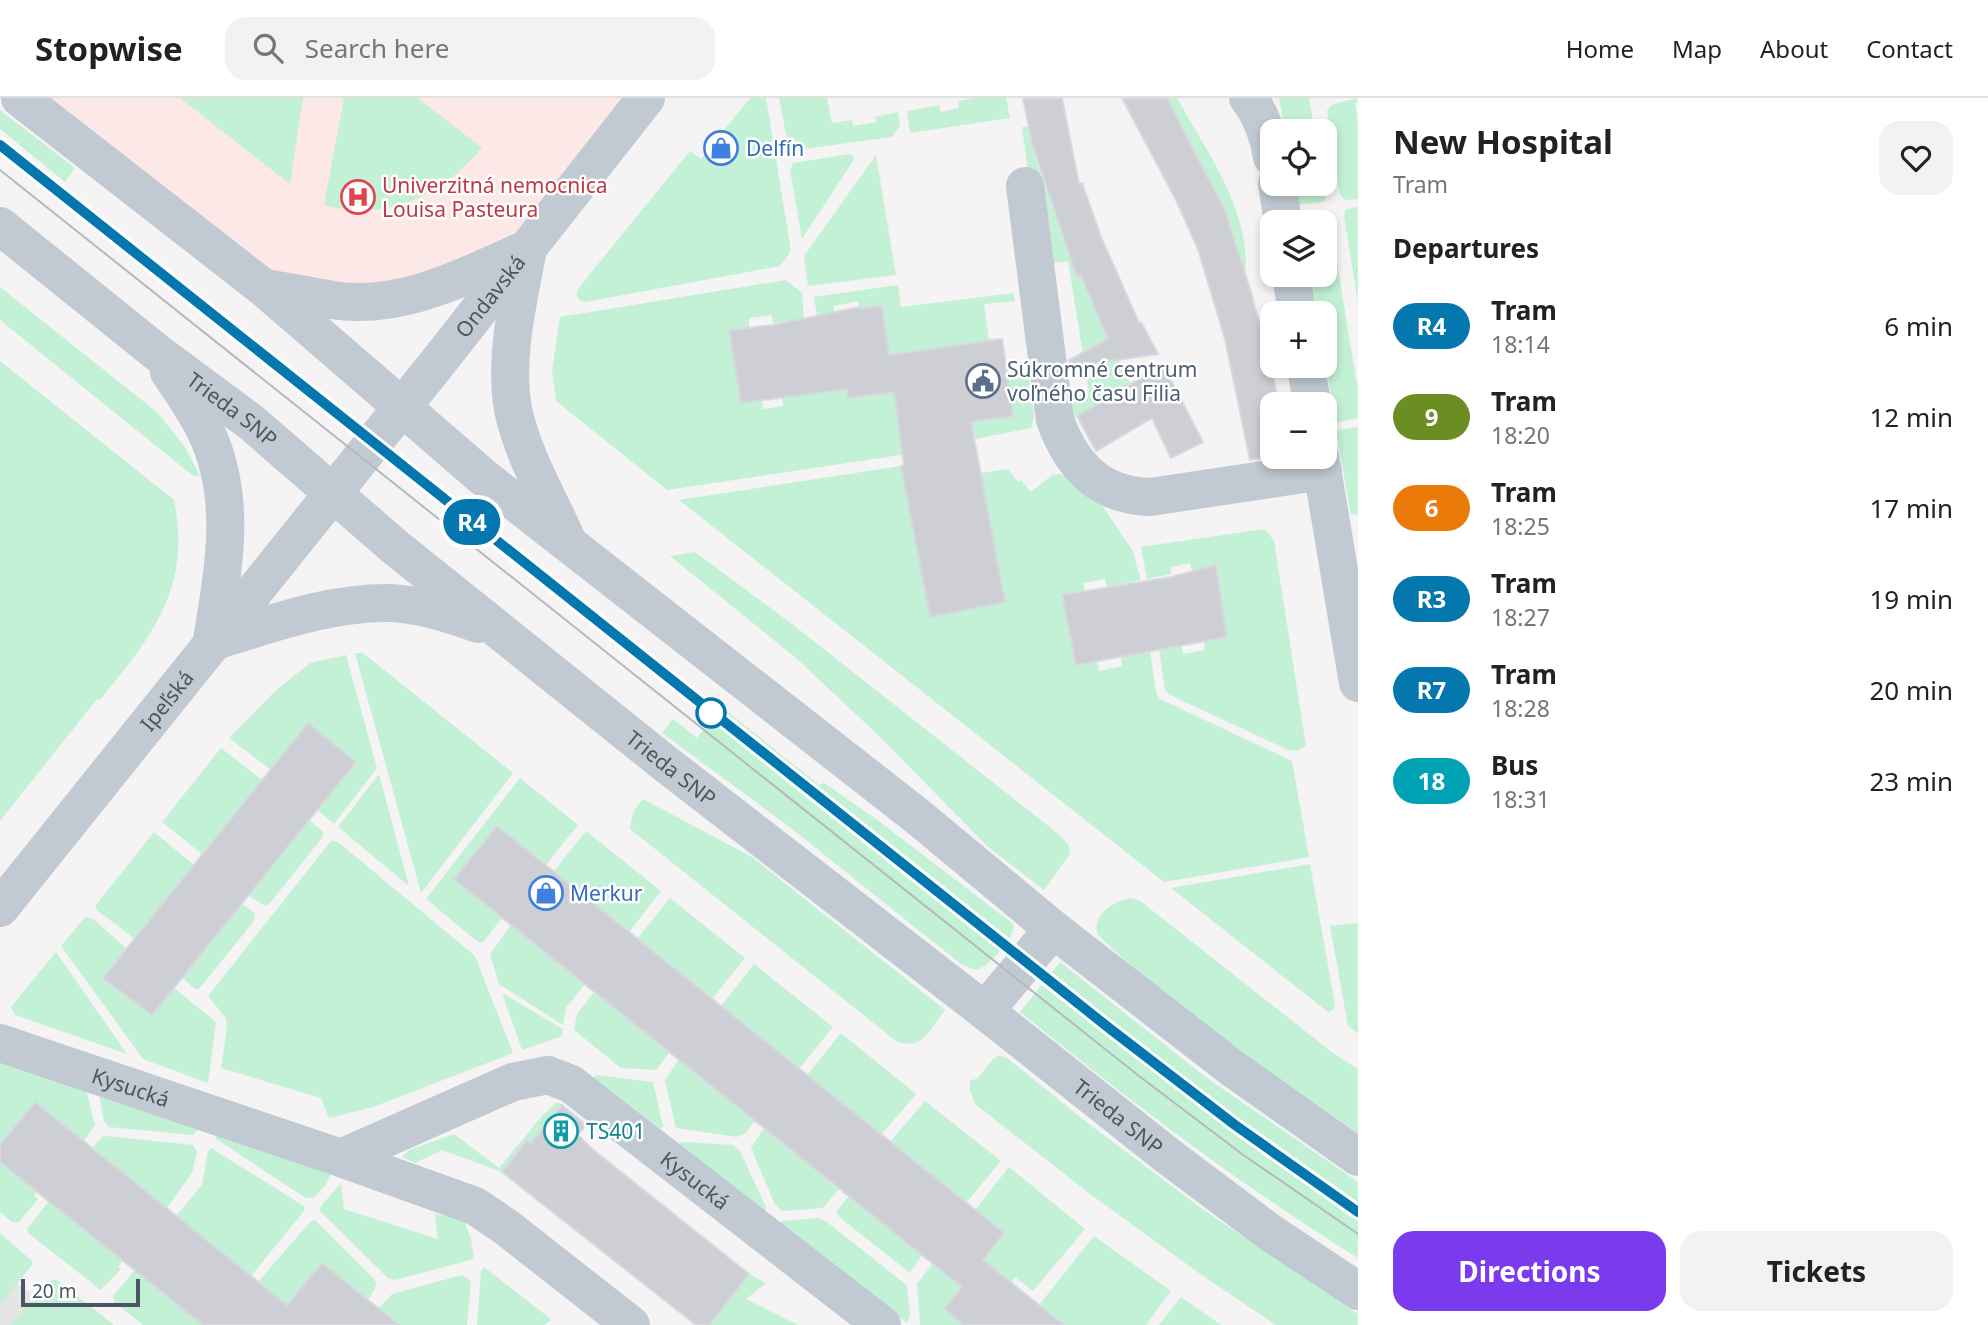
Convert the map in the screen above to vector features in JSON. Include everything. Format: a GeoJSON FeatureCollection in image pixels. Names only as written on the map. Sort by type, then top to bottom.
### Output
{"type":"FeatureCollection","features":[{"type":"Feature","properties":{"kind":"street"},"geometry":{"type":"LineString","coordinates":[[20,98],[264,288],[483,477],[917,816],[1053,929],[1232,1069],[1358,1157]]}},
{"type":"Feature","properties":{"kind":"street","name":"Ondavská"},"geometry":{"type":"LineString","coordinates":[[333,492],[646,98]]}},
{"type":"Feature","properties":{"kind":"street"},"geometry":{"type":"LineString","coordinates":[[1248,98],[1260,121]]}},
{"type":"Feature","properties":{"kind":"street"},"geometry":{"type":"LineString","coordinates":[[1025,186],[1055,420],[1069,454],[1081,467],[1111,490],[1130,496],[1150,497],[1295,469]]}},
{"type":"Feature","properties":{"kind":"street","name":"Trieda SNP"},"geometry":{"type":"LineString","coordinates":[[0,226],[159,354],[252,423],[394,547],[498,632],[1168,1156],[1268,1231],[1358,1291]]}},
{"type":"Feature","properties":{"kind":"street"},"geometry":{"type":"LineString","coordinates":[[264,288],[333,300],[394,299],[464,277],[527,249]]}},
{"type":"Feature","properties":{"kind":"street"},"geometry":{"type":"LineString","coordinates":[[527,249],[517,306],[511,395],[520,435],[568,544]]}},
{"type":"Feature","properties":{"kind":"street"},"geometry":{"type":"LineString","coordinates":[[159,354],[206,431],[222,479],[226,540],[212,642],[305,615],[390,603],[442,612],[498,632]]}},
{"type":"Feature","properties":{"kind":"street"},"geometry":{"type":"LineString","coordinates":[[1322,469],[1358,683]]}},
{"type":"Feature","properties":{"kind":"street","name":"Ipeľská"},"geometry":{"type":"LineString","coordinates":[[0,908],[333,492]]}},
{"type":"Feature","properties":{"kind":"street"},"geometry":{"type":"LineString","coordinates":[[985,1011],[1053,929]]}},
{"type":"Feature","properties":{"kind":"street","name":"Kysucká"},"geometry":{"type":"LineString","coordinates":[[0,1043],[475,1206],[506,1227],[631,1325]]}},
{"type":"Feature","properties":{"kind":"street","name":"Kysucká"},"geometry":{"type":"LineString","coordinates":[[341,1158],[513,1082],[548,1075],[571,1084],[882,1325]]}},
{"type":"Feature","properties":{"kind":"shaded area","name":"Univerzitná nemocnica Louisa Pasteura"},"geometry":{"type":"Polygon","coordinates":[[[20,98],[646,98],[527,249],[464,277],[264,288],[20,98]]]}},
{"type":"Feature","properties":{"kind":"shaded area"},"geometry":{"type":"Polygon","coordinates":[[[0,1258],[9,1277],[38,1299],[86,1325],[0,1325],[0,1258]]]}},
{"type":"Feature","properties":{"kind":"green space"},"geometry":{"type":"Polygon","coordinates":[[[180,98],[303,98],[290,184],[185,102],[180,98]]]}},
{"type":"Feature","properties":{"kind":"green space"},"geometry":{"type":"Polygon","coordinates":[[[344,98],[418,98],[482,148],[449,180],[412,201],[370,210],[324,205],[344,98]]]}},
{"type":"Feature","properties":{"kind":"green space"},"geometry":{"type":"Polygon","coordinates":[[[750,98],[766,98],[791,251],[780,266],[585,302],[579,300],[576,294],[581,285],[690,151],[701,159],[750,98]]]}},
{"type":"Feature","properties":{"kind":"green space"},"geometry":{"type":"Polygon","coordinates":[[[779,98],[827,98],[832,123],[852,120],[853,126],[876,122],[875,117],[898,112],[900,125],[892,137],[797,150],[788,144],[779,98]]]}},
{"type":"Feature","properties":{"kind":"green space"},"geometry":{"type":"Polygon","coordinates":[[[1006,98],[1010,118],[910,133],[907,111],[939,105],[941,112],[959,108],[958,101],[1006,98]]]}},
{"type":"Feature","properties":{"kind":"green space"},"geometry":{"type":"Polygon","coordinates":[[[1167,98],[1177,98],[1213,161],[1234,205],[1245,251],[1245,274],[1227,214],[1167,98]]]}},
{"type":"Feature","properties":{"kind":"green space"},"geometry":{"type":"Polygon","coordinates":[[[1279,98],[1309,98],[1313,119],[1283,119],[1279,98]]]}},
{"type":"Feature","properties":{"kind":"green space"},"geometry":{"type":"Polygon","coordinates":[[[1357,98],[1358,199],[1345,200],[1340,195],[1337,176],[1337,119],[1328,119],[1327,111],[1331,105],[1357,98]]]}},
{"type":"Feature","properties":{"kind":"green space"},"geometry":{"type":"Polygon","coordinates":[[[0,110],[75,168],[65,182],[0,129],[0,110]]]}},
{"type":"Feature","properties":{"kind":"green space"},"geometry":{"type":"Polygon","coordinates":[[[1022,127],[1029,127],[1035,157],[1061,230],[1108,339],[1131,384],[1068,421],[1063,397],[1089,392],[1068,261],[1041,265],[1022,127]]]}},
{"type":"Feature","properties":{"kind":"green space"},"geometry":{"type":"Polygon","coordinates":[[[850,154],[855,158],[802,239],[790,170],[793,163],[850,154]]]}},
{"type":"Feature","properties":{"kind":"green space"},"geometry":{"type":"Polygon","coordinates":[[[876,155],[896,275],[808,286],[804,256],[876,155]]]}},
{"type":"Feature","properties":{"kind":"green space"},"geometry":{"type":"Polygon","coordinates":[[[1296,196],[1325,196],[1322,202],[1298,205],[1296,196]]]}},
{"type":"Feature","properties":{"kind":"green space"},"geometry":{"type":"Polygon","coordinates":[[[1358,207],[1358,303],[1344,215],[1346,209],[1358,207]]]}},
{"type":"Feature","properties":{"kind":"green space"},"geometry":{"type":"Polygon","coordinates":[[[1337,263],[1358,391],[1358,418],[1337,423],[1337,392],[1330,392],[1328,378],[1337,378],[1337,301],[1315,301],[1312,287],[1337,287],[1337,263]]]}},
{"type":"Feature","properties":{"kind":"green space"},"geometry":{"type":"Polygon","coordinates":[[[786,280],[802,293],[804,319],[773,323],[772,315],[749,318],[749,327],[729,330],[741,402],[762,400],[763,409],[783,406],[782,398],[847,389],[848,398],[893,383],[907,454],[667,490],[556,401],[552,370],[560,317],[786,280]]]}},
{"type":"Feature","properties":{"kind":"green space"},"geometry":{"type":"Polygon","coordinates":[[[898,285],[901,307],[1013,293],[1015,301],[984,304],[989,341],[889,355],[882,306],[860,309],[858,301],[834,306],[834,314],[817,316],[814,297],[898,285]]]}},
{"type":"Feature","properties":{"kind":"green space"},"geometry":{"type":"Polygon","coordinates":[[[0,287],[158,413],[185,447],[200,476],[192,475],[0,320],[0,287]]]}},
{"type":"Feature","properties":{"kind":"green space"},"geometry":{"type":"Polygon","coordinates":[[[0,361],[174,500],[178,531],[172,585],[151,632],[119,677],[100,700],[97,699],[0,821],[0,361]]]}},
{"type":"Feature","properties":{"kind":"green space"},"geometry":{"type":"Polygon","coordinates":[[[1028,373],[1034,415],[1031,428],[955,443],[952,425],[1012,416],[1007,376],[1028,373]]]}},
{"type":"Feature","properties":{"kind":"green space"},"geometry":{"type":"Polygon","coordinates":[[[1358,427],[1358,514],[1351,515],[1337,430],[1358,427]]]}},
{"type":"Feature","properties":{"kind":"green space"},"geometry":{"type":"Polygon","coordinates":[[[901,466],[930,617],[1005,602],[981,473],[1008,469],[1018,482],[1021,480],[1031,492],[1052,475],[1060,474],[1091,489],[1133,551],[1141,580],[1107,587],[1105,579],[1083,583],[1085,591],[1063,596],[1076,665],[1097,661],[1099,671],[1122,666],[1121,657],[1150,651],[1156,692],[1160,699],[1292,761],[1309,857],[1164,882],[679,500],[901,466]]]}},
{"type":"Feature","properties":{"kind":"green space"},"geometry":{"type":"Polygon","coordinates":[[[1266,530],[1274,541],[1306,746],[1296,751],[1288,750],[1168,694],[1165,689],[1159,649],[1181,645],[1183,654],[1205,650],[1204,641],[1227,636],[1216,566],[1192,571],[1190,563],[1171,567],[1171,574],[1147,579],[1141,547],[1266,530]]]}},
{"type":"Feature","properties":{"kind":"green space"},"geometry":{"type":"Polygon","coordinates":[[[695,552],[792,624],[1056,832],[1068,844],[1070,854],[1044,890],[988,847],[879,736],[796,658],[670,556],[695,552]]]}},
{"type":"Feature","properties":{"kind":"green space"},"geometry":{"type":"Polygon","coordinates":[[[355,653],[363,653],[513,773],[421,893],[355,653]]]}},
{"type":"Feature","properties":{"kind":"green space"},"geometry":{"type":"Polygon","coordinates":[[[346,655],[377,768],[334,824],[316,809],[356,761],[308,723],[271,770],[229,738],[275,691],[310,663],[346,655]]]}},
{"type":"Feature","properties":{"kind":"green space"},"geometry":{"type":"Polygon","coordinates":[[[722,707],[819,785],[824,783],[876,819],[1012,923],[1012,933],[999,952],[982,968],[976,970],[961,964],[791,828],[662,733],[673,719],[697,738],[722,707]]]}},
{"type":"Feature","properties":{"kind":"green space"},"geometry":{"type":"Polygon","coordinates":[[[221,748],[262,780],[202,854],[162,822],[221,748]]]}},
{"type":"Feature","properties":{"kind":"green space"},"geometry":{"type":"Polygon","coordinates":[[[379,774],[409,886],[338,827],[379,774]]]}},
{"type":"Feature","properties":{"kind":"green space"},"geometry":{"type":"Polygon","coordinates":[[[520,778],[578,825],[546,865],[497,826],[454,879],[502,918],[483,942],[478,942],[426,899],[520,778]]]}},
{"type":"Feature","properties":{"kind":"green space"},"geometry":{"type":"Polygon","coordinates":[[[643,799],[752,857],[945,1010],[930,1031],[913,1043],[896,1041],[630,829],[633,812],[643,799]]]}},
{"type":"Feature","properties":{"kind":"green space"},"geometry":{"type":"Polygon","coordinates":[[[308,819],[323,832],[322,838],[265,906],[248,895],[308,819]]]}},
{"type":"Feature","properties":{"kind":"green space"},"geometry":{"type":"Polygon","coordinates":[[[586,831],[661,891],[629,932],[554,871],[586,831]]]}},
{"type":"Feature","properties":{"kind":"green space"},"geometry":{"type":"Polygon","coordinates":[[[154,832],[194,865],[135,939],[95,906],[154,832]]]}},
{"type":"Feature","properties":{"kind":"green space"},"geometry":{"type":"Polygon","coordinates":[[[331,841],[338,842],[475,956],[513,1053],[373,1107],[329,1118],[321,1098],[221,1068],[226,1018],[208,996],[331,841]]]}},
{"type":"Feature","properties":{"kind":"green space"},"geometry":{"type":"Polygon","coordinates":[[[1310,864],[1335,1005],[1333,1010],[1328,1012],[1171,888],[1310,864]]]}},
{"type":"Feature","properties":{"kind":"green space"},"geometry":{"type":"Polygon","coordinates":[[[670,898],[745,958],[712,999],[638,938],[670,898]]]}},
{"type":"Feature","properties":{"kind":"green space"},"geometry":{"type":"Polygon","coordinates":[[[1130,898],[1139,900],[1333,1053],[1358,1069],[1358,1133],[1192,1015],[1098,935],[1097,922],[1105,910],[1130,898]]]}},
{"type":"Feature","properties":{"kind":"green space"},"geometry":{"type":"Polygon","coordinates":[[[241,903],[255,914],[254,921],[199,989],[195,989],[182,977],[241,903]]]}},
{"type":"Feature","properties":{"kind":"green space"},"geometry":{"type":"Polygon","coordinates":[[[85,917],[92,918],[127,949],[104,978],[152,1015],[174,988],[216,1022],[208,1083],[143,1059],[61,946],[85,917]]]}},
{"type":"Feature","properties":{"kind":"green space"},"geometry":{"type":"Polygon","coordinates":[[[1358,923],[1358,1033],[1348,1026],[1330,926],[1358,923]]]}},
{"type":"Feature","properties":{"kind":"green space"},"geometry":{"type":"Polygon","coordinates":[[[511,925],[585,984],[566,1008],[563,1025],[499,984],[490,954],[511,925]]]}},
{"type":"Feature","properties":{"kind":"green space"},"geometry":{"type":"Polygon","coordinates":[[[56,952],[127,1054],[15,1015],[11,1007],[56,952]]]}},
{"type":"Feature","properties":{"kind":"green space"},"geometry":{"type":"Polygon","coordinates":[[[1060,962],[1207,1078],[1358,1182],[1358,1258],[1270,1201],[1185,1140],[1020,1012],[1060,962]]]}},
{"type":"Feature","properties":{"kind":"green space"},"geometry":{"type":"Polygon","coordinates":[[[754,964],[833,1027],[799,1069],[721,1006],[754,964]]]}},
{"type":"Feature","properties":{"kind":"green space"},"geometry":{"type":"Polygon","coordinates":[[[594,992],[670,1052],[656,1070],[621,1068],[574,1030],[577,1014],[594,992]]]}},
{"type":"Feature","properties":{"kind":"green space"},"geometry":{"type":"Polygon","coordinates":[[[502,993],[563,1029],[562,1036],[522,1050],[502,993]]]}},
{"type":"Feature","properties":{"kind":"green space"},"geometry":{"type":"Polygon","coordinates":[[[841,1033],[916,1094],[881,1135],[807,1075],[841,1033]]]}},
{"type":"Feature","properties":{"kind":"green space"},"geometry":{"type":"Polygon","coordinates":[[[999,1055],[1007,1058],[1085,1121],[1205,1211],[1358,1314],[1358,1325],[1276,1325],[1090,1194],[975,1104],[970,1091],[970,1080],[977,1079],[999,1055]]]}},
{"type":"Feature","properties":{"kind":"green space"},"geometry":{"type":"Polygon","coordinates":[[[0,1059],[86,1089],[95,1125],[83,1142],[35,1103],[0,1145],[0,1059]]]}},
{"type":"Feature","properties":{"kind":"green space"},"geometry":{"type":"Polygon","coordinates":[[[679,1059],[755,1120],[746,1133],[737,1137],[676,1128],[665,1080],[679,1059]]]}},
{"type":"Feature","properties":{"kind":"green space"},"geometry":{"type":"Polygon","coordinates":[[[596,1075],[653,1082],[663,1126],[661,1129],[594,1078],[596,1075]]]}},
{"type":"Feature","properties":{"kind":"green space"},"geometry":{"type":"Polygon","coordinates":[[[99,1093],[200,1128],[192,1135],[109,1127],[104,1121],[99,1093]]]}},
{"type":"Feature","properties":{"kind":"green space"},"geometry":{"type":"Polygon","coordinates":[[[925,1101],[1001,1161],[966,1203],[890,1142],[925,1101]]]}},
{"type":"Feature","properties":{"kind":"green space"},"geometry":{"type":"Polygon","coordinates":[[[557,1102],[562,1105],[531,1143],[526,1140],[502,1172],[442,1150],[415,1163],[402,1157],[409,1150],[454,1134],[499,1168],[557,1102]]]}},
{"type":"Feature","properties":{"kind":"green space"},"geometry":{"type":"Polygon","coordinates":[[[764,1128],[839,1189],[823,1208],[783,1211],[775,1205],[751,1148],[764,1128]]]}},
{"type":"Feature","properties":{"kind":"green space"},"geometry":{"type":"Polygon","coordinates":[[[215,1133],[331,1173],[327,1183],[314,1198],[306,1198],[216,1139],[215,1133]]]}},
{"type":"Feature","properties":{"kind":"green space"},"geometry":{"type":"Polygon","coordinates":[[[106,1136],[193,1145],[197,1152],[192,1173],[166,1209],[92,1148],[106,1136]]]}},
{"type":"Feature","properties":{"kind":"green space"},"geometry":{"type":"Polygon","coordinates":[[[679,1144],[733,1145],[740,1151],[766,1207],[765,1212],[679,1144]]]}},
{"type":"Feature","properties":{"kind":"green space"},"geometry":{"type":"Polygon","coordinates":[[[211,1148],[304,1206],[304,1211],[251,1276],[176,1216],[202,1185],[208,1151],[211,1148]]]}},
{"type":"Feature","properties":{"kind":"green space"},"geometry":{"type":"Polygon","coordinates":[[[0,1162],[37,1191],[34,1196],[38,1199],[19,1222],[12,1222],[0,1212],[0,1162]]]}},
{"type":"Feature","properties":{"kind":"green space"},"geometry":{"type":"Polygon","coordinates":[[[1009,1167],[1085,1229],[1033,1291],[1015,1277],[1011,1282],[983,1260],[975,1210],[1009,1167]]]}},
{"type":"Feature","properties":{"kind":"green space"},"geometry":{"type":"Polygon","coordinates":[[[341,1183],[344,1209],[438,1239],[435,1214],[464,1219],[474,1259],[395,1280],[389,1279],[320,1211],[321,1206],[341,1183]]]}},
{"type":"Feature","properties":{"kind":"green space"},"geometry":{"type":"Polygon","coordinates":[[[849,1196],[922,1255],[910,1273],[838,1216],[836,1212],[849,1196]]]}},
{"type":"Feature","properties":{"kind":"green space"},"geometry":{"type":"Polygon","coordinates":[[[49,1201],[123,1260],[118,1267],[121,1269],[101,1290],[28,1233],[27,1229],[49,1201]]]}},
{"type":"Feature","properties":{"kind":"green space"},"geometry":{"type":"Polygon","coordinates":[[[818,1218],[827,1222],[904,1283],[907,1287],[910,1315],[907,1323],[780,1224],[781,1221],[818,1218]]]}},
{"type":"Feature","properties":{"kind":"green space"},"geometry":{"type":"Polygon","coordinates":[[[315,1220],[374,1279],[377,1285],[368,1300],[322,1263],[287,1305],[258,1282],[310,1222],[315,1220]]]}},
{"type":"Feature","properties":{"kind":"green space"},"geometry":{"type":"Polygon","coordinates":[[[0,1233],[32,1261],[32,1265],[0,1305],[0,1233]]]}},
{"type":"Feature","properties":{"kind":"green space"},"geometry":{"type":"Polygon","coordinates":[[[1094,1236],[1171,1291],[1146,1325],[1065,1325],[1039,1305],[1094,1236]]]}},
{"type":"Feature","properties":{"kind":"green space"},"geometry":{"type":"Polygon","coordinates":[[[933,1263],[962,1287],[944,1309],[964,1325],[920,1325],[917,1284],[933,1263]]]}},
{"type":"Feature","properties":{"kind":"green space"},"geometry":{"type":"Polygon","coordinates":[[[484,1267],[552,1320],[544,1325],[477,1325],[481,1271],[484,1267]]]}},
{"type":"Feature","properties":{"kind":"green space"},"geometry":{"type":"Polygon","coordinates":[[[135,1270],[203,1325],[143,1325],[114,1302],[113,1296],[135,1270]]]}},
{"type":"Feature","properties":{"kind":"green space"},"geometry":{"type":"Polygon","coordinates":[[[749,1274],[766,1283],[746,1299],[798,1325],[709,1325],[749,1274]]]}},
{"type":"Feature","properties":{"kind":"green space"},"geometry":{"type":"Polygon","coordinates":[[[462,1275],[471,1281],[467,1325],[399,1325],[378,1309],[392,1294],[462,1275]]]}},
{"type":"Feature","properties":{"kind":"green space"},"geometry":{"type":"Polygon","coordinates":[[[56,1279],[114,1325],[10,1325],[47,1282],[56,1279]]]}},
{"type":"Feature","properties":{"kind":"green space"},"geometry":{"type":"Polygon","coordinates":[[[1181,1297],[1184,1299],[1221,1325],[1159,1325],[1181,1297]]]}},
{"type":"Feature","properties":{"kind":"building"},"geometry":{"type":"Polygon","coordinates":[[[1023,98],[1062,98],[1079,184],[1082,183],[1101,237],[1139,323],[1141,322],[1158,354],[1070,367],[1069,360],[1108,339],[1081,276],[1077,277],[1032,143],[1023,98]]]}},
{"type":"Feature","properties":{"kind":"building"},"geometry":{"type":"Polygon","coordinates":[[[1122,98],[1167,98],[1225,211],[1260,327],[1260,378],[1273,378],[1276,392],[1260,392],[1260,459],[1250,460],[1225,339],[1198,249],[1176,200],[1122,98]]]}},
{"type":"Feature","properties":{"kind":"building"},"geometry":{"type":"Polygon","coordinates":[[[882,306],[889,355],[1002,339],[1013,416],[971,422],[1005,602],[930,617],[901,466],[904,465],[894,392],[848,398],[847,389],[741,403],[729,330],[773,325],[860,307],[882,306]]]}},
{"type":"Feature","properties":{"kind":"building"},"geometry":{"type":"Polygon","coordinates":[[[1163,365],[1203,442],[1171,458],[1152,418],[1096,451],[1077,416],[1163,365]]]}},
{"type":"Feature","properties":{"kind":"building"},"geometry":{"type":"Polygon","coordinates":[[[1216,565],[1227,637],[1076,665],[1062,595],[1171,577],[1216,565]]]}},
{"type":"Feature","properties":{"kind":"building"},"geometry":{"type":"Polygon","coordinates":[[[308,723],[356,762],[152,1015],[103,978],[308,723]]]}},
{"type":"Feature","properties":{"kind":"building"},"geometry":{"type":"Polygon","coordinates":[[[497,826],[1004,1233],[983,1260],[1064,1325],[964,1325],[944,1309],[962,1287],[454,879],[497,826]]]}},
{"type":"Feature","properties":{"kind":"building"},"geometry":{"type":"Polygon","coordinates":[[[35,1102],[287,1305],[322,1263],[399,1325],[203,1325],[0,1162],[0,1145],[35,1102]]]}},
{"type":"Feature","properties":{"kind":"building"},"geometry":{"type":"Polygon","coordinates":[[[562,1105],[586,1125],[578,1135],[591,1148],[749,1274],[709,1325],[696,1325],[502,1172],[527,1140],[531,1143],[562,1105]]]}},
{"type":"Feature","properties":{"kind":"tram line"},"geometry":{"type":"LineString","coordinates":[[0,145],[1151,1061],[1253,1138],[1358,1211]]}},
{"type":"Feature","properties":{"kind":"tram line","name":"R4"},"geometry":{"type":"LineString","coordinates":[[0,145],[1109,1028],[1235,1125],[1358,1212]]}},
{"type":"Feature","properties":{"kind":"tram line"},"geometry":{"type":"LineString","coordinates":[[0,170],[1139,1076],[1242,1154],[1358,1234]]}},
{"type":"Feature","properties":{"kind":"place","name":"Delfín"},"geometry":{"type":"Point","coordinates":[721,148]}},
{"type":"Feature","properties":{"kind":"place","name":"Univerzitná nemocnica Louisa Pasteura"},"geometry":{"type":"Point","coordinates":[358,197]}},
{"type":"Feature","properties":{"kind":"place","name":"Súkromné centrum voľného času Filia"},"geometry":{"type":"Point","coordinates":[983,381]}},
{"type":"Feature","properties":{"kind":"place","name":"Merkur"},"geometry":{"type":"Point","coordinates":[546,893]}},
{"type":"Feature","properties":{"kind":"place","name":"TS401"},"geometry":{"type":"Point","coordinates":[561,1131]}}]}
